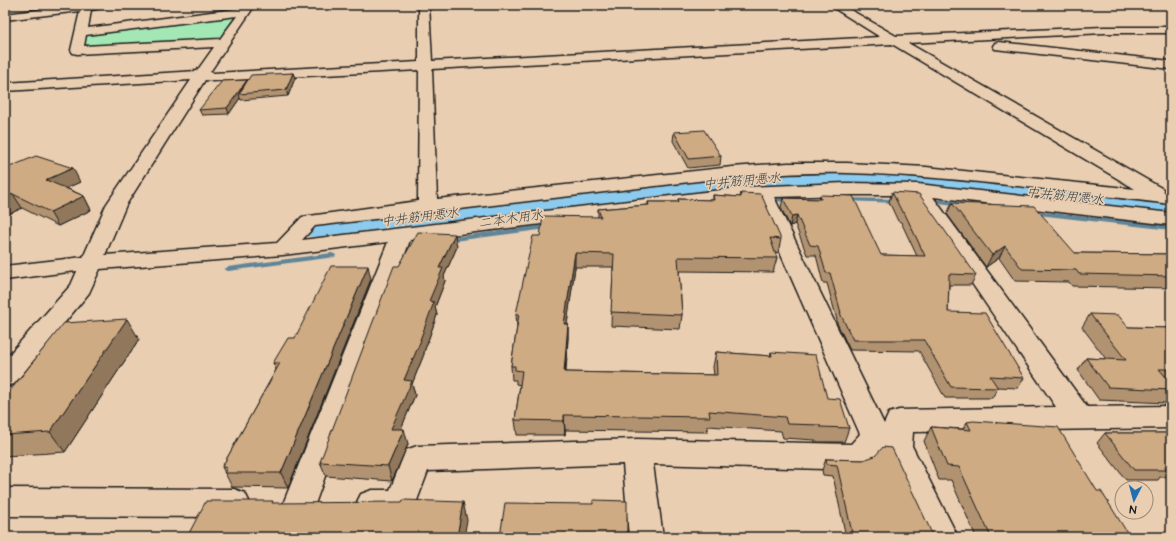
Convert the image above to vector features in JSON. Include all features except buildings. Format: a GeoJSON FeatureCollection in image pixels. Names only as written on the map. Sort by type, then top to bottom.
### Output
{"type":"FeatureCollection","features":[{"type":"Feature","properties":{"kind":"street"},"geometry":{"type":"LineString","coordinates":[[5,17],[102,5]]}},
{"type":"Feature","properties":{"kind":"street"},"geometry":{"type":"LineString","coordinates":[[424,5],[428,206]]}},
{"type":"Feature","properties":{"kind":"street"},"geometry":{"type":"LineString","coordinates":[[834,5],[892,40],[1169,199]]}},
{"type":"Feature","properties":{"kind":"street"},"geometry":{"type":"LineString","coordinates":[[87,6],[77,50],[223,43]]}},
{"type":"Feature","properties":{"kind":"street"},"geometry":{"type":"LineString","coordinates":[[82,32],[249,8]]}},
{"type":"Feature","properties":{"kind":"street"},"geometry":{"type":"LineString","coordinates":[[5,377],[81,288],[116,205],[201,75],[249,8]]}},
{"type":"Feature","properties":{"kind":"street"},"geometry":{"type":"LineString","coordinates":[[5,87],[201,75],[212,76],[947,37],[1104,30],[1171,30]]}},
{"type":"Feature","properties":{"kind":"street"},"geometry":{"type":"LineString","coordinates":[[947,37],[956,41],[1171,65]]}},
{"type":"Feature","properties":{"kind":"street"},"geometry":{"type":"LineString","coordinates":[[283,249],[309,221],[428,206],[732,172],[788,168],[847,168],[926,172],[1169,199]]}},
{"type":"Feature","properties":{"kind":"street"},"geometry":{"type":"LineString","coordinates":[[732,172],[754,193],[887,442],[941,537]]}},
{"type":"Feature","properties":{"kind":"street"},"geometry":{"type":"LineString","coordinates":[[5,273],[92,263],[283,249],[754,193],[846,189],[918,190],[1171,219]]}},
{"type":"Feature","properties":{"kind":"street"},"geometry":{"type":"LineString","coordinates":[[918,190],[1080,418]]}},
{"type":"Feature","properties":{"kind":"street"},"geometry":{"type":"LineString","coordinates":[[278,504],[401,235]]}},
{"type":"Feature","properties":{"kind":"street"},"geometry":{"type":"LineString","coordinates":[[5,502],[401,504],[417,459],[637,451],[858,457],[887,442],[899,421],[1171,417]]}},
{"type":"Feature","properties":{"kind":"street"},"geometry":{"type":"LineString","coordinates":[[637,451],[646,537]]}},
{"type":"Feature","properties":{"kind":"green space"},"geometry":{"type":"Polygon","coordinates":[[[246,13],[223,43],[86,50],[82,34],[246,13]]]}},
{"type":"Feature","properties":{"kind":"waterway","name":"中井筋用悪水"},"geometry":{"type":"LineString","coordinates":[[314,230],[712,183],[792,177],[925,180],[1171,208]]}},
{"type":"Feature","properties":{"kind":"waterway","name":"二本木用水"},"geometry":{"type":"LineString","coordinates":[[772,200],[792,200]]}},
{"type":"Feature","properties":{"kind":"waterway","name":"二本木用水"},"geometry":{"type":"LineString","coordinates":[[845,200],[900,201]]}},
{"type":"Feature","properties":{"kind":"waterway","name":"二本木用水"},"geometry":{"type":"LineString","coordinates":[[933,201],[962,204]]}},
{"type":"Feature","properties":{"kind":"waterway","name":"二本木用水"},"geometry":{"type":"LineString","coordinates":[[1029,212],[1171,228]]}},
{"type":"Feature","properties":{"kind":"waterway","name":"二本木用水"},"geometry":{"type":"LineString","coordinates":[[446,240],[552,226]]}},
{"type":"Feature","properties":{"kind":"waterway","name":"二本木用水"},"geometry":{"type":"LineString","coordinates":[[228,269],[332,255]]}}]}
